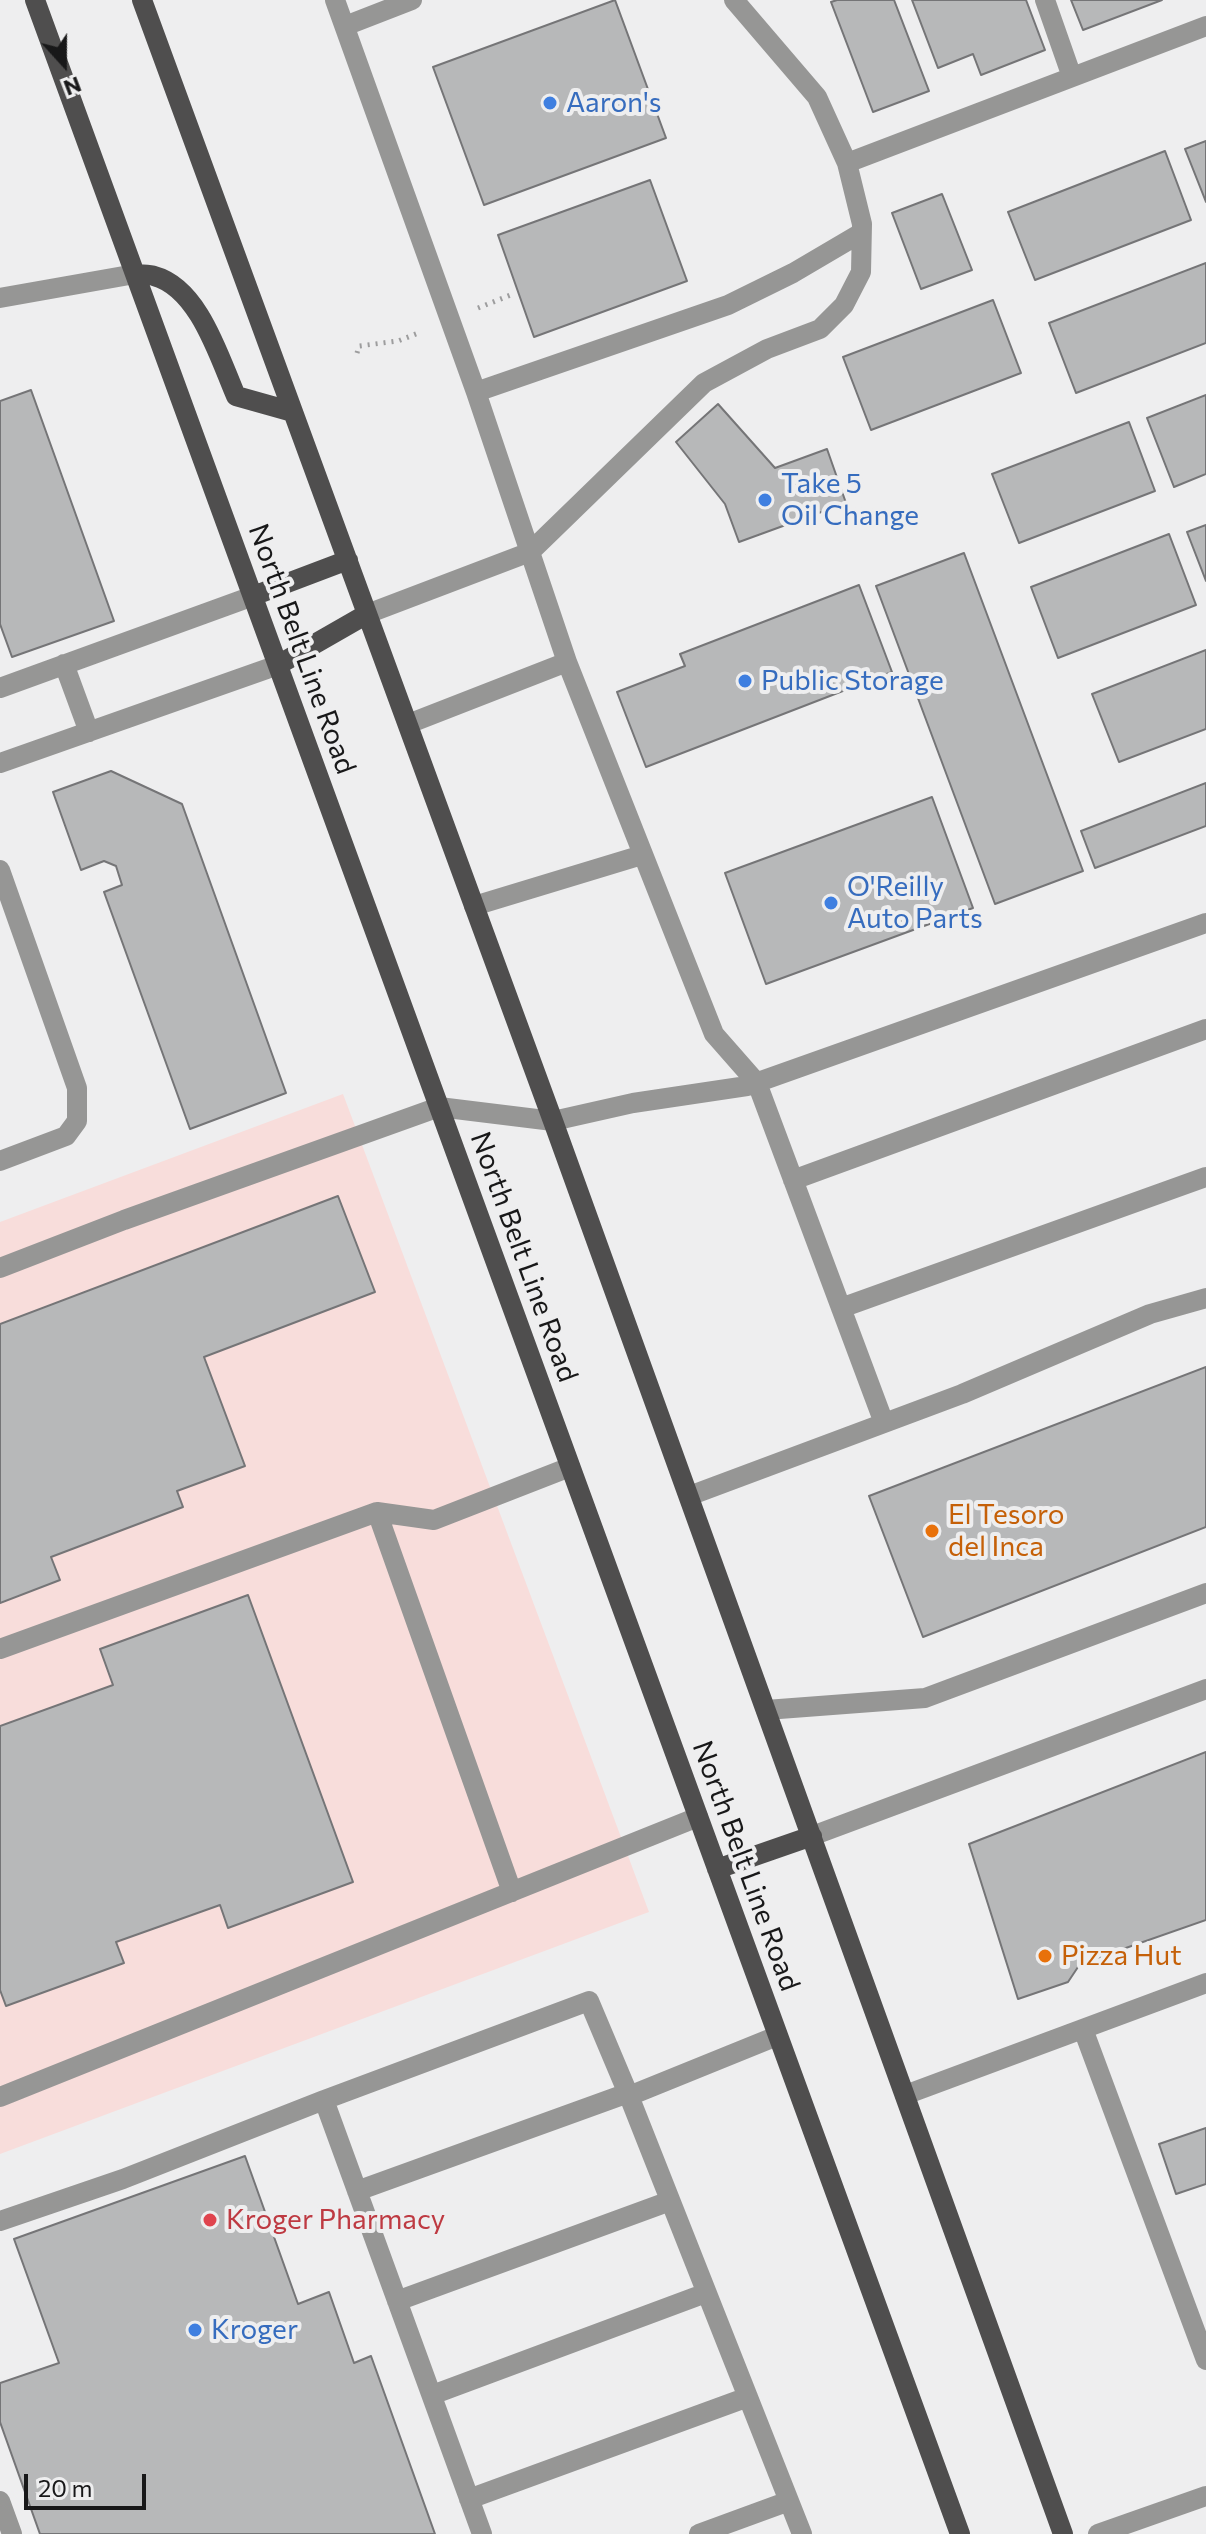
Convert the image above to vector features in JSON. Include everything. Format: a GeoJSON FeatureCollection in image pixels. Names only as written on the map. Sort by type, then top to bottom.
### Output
{"type":"FeatureCollection","features":[{"type":"Feature","properties":{"kind":"main road","name":"North Belt Line Road"},"geometry":{"type":"LineString","coordinates":[[35,0],[960,2534]]}},
{"type":"Feature","properties":{"kind":"main road"},"geometry":{"type":"LineString","coordinates":[[142,0],[553,1121],[1063,2534]]}},
{"type":"Feature","properties":{"kind":"main road"},"geometry":{"type":"LineString","coordinates":[[135,274],[155,276],[185,294],[207,328],[236,396],[293,412]]}},
{"type":"Feature","properties":{"kind":"main road"},"geometry":{"type":"LineString","coordinates":[[253,596],[348,560]]}},
{"type":"Feature","properties":{"kind":"main road"},"geometry":{"type":"LineString","coordinates":[[278,665],[367,614]]}},
{"type":"Feature","properties":{"kind":"main road"},"geometry":{"type":"LineString","coordinates":[[717,1869],[812,1836]]}},
{"type":"Feature","properties":{"kind":"lane"},"geometry":{"type":"LineString","coordinates":[[335,0],[476,392],[567,662],[714,1034],[757,1083],[884,1423]]}},
{"type":"Feature","properties":{"kind":"lane"},"geometry":{"type":"LineString","coordinates":[[345,26],[412,0]]}},
{"type":"Feature","properties":{"kind":"lane"},"geometry":{"type":"LineString","coordinates":[[1045,0],[1072,77]]}},
{"type":"Feature","properties":{"kind":"lane"},"geometry":{"type":"LineString","coordinates":[[367,614],[530,552],[704,383],[767,349],[820,329],[844,305],[861,272],[862,224],[847,163],[817,97],[743,2]]}},
{"type":"Feature","properties":{"kind":"lane"},"geometry":{"type":"LineString","coordinates":[[847,163],[1206,26]]}},
{"type":"Feature","properties":{"kind":"lane"},"geometry":{"type":"LineString","coordinates":[[476,392],[728,305],[793,273],[861,233]]}},
{"type":"Feature","properties":{"kind":"lane"},"geometry":{"type":"LineString","coordinates":[[0,298],[135,274]]}},
{"type":"Feature","properties":{"kind":"lane"},"geometry":{"type":"LineString","coordinates":[[0,688],[253,596]]}},
{"type":"Feature","properties":{"kind":"lane"},"geometry":{"type":"LineString","coordinates":[[408,724],[567,662]]}},
{"type":"Feature","properties":{"kind":"lane"},"geometry":{"type":"LineString","coordinates":[[64,664],[89,732]]}},
{"type":"Feature","properties":{"kind":"lane"},"geometry":{"type":"LineString","coordinates":[[0,763],[278,665]]}},
{"type":"Feature","properties":{"kind":"lane"},"geometry":{"type":"LineString","coordinates":[[474,906],[642,855]]}},
{"type":"Feature","properties":{"kind":"lane"},"geometry":{"type":"LineString","coordinates":[[0,870],[77,1088],[77,1121],[66,1136],[0,1161]]}},
{"type":"Feature","properties":{"kind":"lane"},"geometry":{"type":"LineString","coordinates":[[0,1268],[439,1107],[553,1121],[593,1111],[757,1083],[1206,923]]}},
{"type":"Feature","properties":{"kind":"lane"},"geometry":{"type":"LineString","coordinates":[[793,1180],[1206,1029]]}},
{"type":"Feature","properties":{"kind":"lane"},"geometry":{"type":"LineString","coordinates":[[841,1308],[1206,1177]]}},
{"type":"Feature","properties":{"kind":"lane"},"geometry":{"type":"LineString","coordinates":[[689,1496],[962,1394],[1150,1314],[1206,1298]]}},
{"type":"Feature","properties":{"kind":"lane"},"geometry":{"type":"LineString","coordinates":[[0,1649],[377,1512],[434,1520],[570,1467]]}},
{"type":"Feature","properties":{"kind":"lane"},"geometry":{"type":"LineString","coordinates":[[377,1512],[512,1892]]}},
{"type":"Feature","properties":{"kind":"lane"},"geometry":{"type":"LineString","coordinates":[[766,1710],[925,1698],[1206,1593]]}},
{"type":"Feature","properties":{"kind":"lane"},"geometry":{"type":"LineString","coordinates":[[812,1836],[1206,1689]]}},
{"type":"Feature","properties":{"kind":"lane"},"geometry":{"type":"LineString","coordinates":[[0,2097],[698,1817]]}},
{"type":"Feature","properties":{"kind":"lane"},"geometry":{"type":"LineString","coordinates":[[905,2095],[1206,1983]]}},
{"type":"Feature","properties":{"kind":"lane"},"geometry":{"type":"LineString","coordinates":[[0,2221],[123,2179],[589,2001],[802,2534]]}},
{"type":"Feature","properties":{"kind":"lane"},"geometry":{"type":"LineString","coordinates":[[1083,2029],[1206,2360]]}},
{"type":"Feature","properties":{"kind":"lane"},"geometry":{"type":"LineString","coordinates":[[357,2191],[628,2095],[777,2036]]}},
{"type":"Feature","properties":{"kind":"lane"},"geometry":{"type":"LineString","coordinates":[[324,2100],[482,2534]]}},
{"type":"Feature","properties":{"kind":"lane"},"geometry":{"type":"LineString","coordinates":[[397,2301],[670,2201]]}},
{"type":"Feature","properties":{"kind":"lane"},"geometry":{"type":"LineString","coordinates":[[432,2395],[706,2293]]}},
{"type":"Feature","properties":{"kind":"lane"},"geometry":{"type":"LineString","coordinates":[[469,2499],[748,2397]]}},
{"type":"Feature","properties":{"kind":"lane"},"geometry":{"type":"LineString","coordinates":[[1098,2534],[1206,2496]]}},
{"type":"Feature","properties":{"kind":"lane"},"geometry":{"type":"LineString","coordinates":[[0,2501],[12,2534]]}},
{"type":"Feature","properties":{"kind":"lane"},"geometry":{"type":"LineString","coordinates":[[699,2534],[789,2501]]}},
{"type":"Feature","properties":{"kind":"shaded area"},"geometry":{"type":"Polygon","coordinates":[[[343,1094],[649,1912],[0,2154],[0,1222],[343,1094]]]}},
{"type":"Feature","properties":{"kind":"building","name":"Aaron's"},"geometry":{"type":"Polygon","coordinates":[[[615,0],[666,138],[484,205],[433,67],[615,0]]]}},
{"type":"Feature","properties":{"kind":"building"},"geometry":{"type":"Polygon","coordinates":[[[894,0],[929,91],[873,112],[831,2],[894,0]]]}},
{"type":"Feature","properties":{"kind":"building"},"geometry":{"type":"Polygon","coordinates":[[[912,0],[1026,0],[1045,50],[981,75],[973,54],[938,68],[912,0]]]}},
{"type":"Feature","properties":{"kind":"building"},"geometry":{"type":"Polygon","coordinates":[[[1071,0],[1162,0],[1083,30],[1071,0]]]}},
{"type":"Feature","properties":{"kind":"building"},"geometry":{"type":"Polygon","coordinates":[[[1206,141],[1206,202],[1185,149],[1206,141]]]}},
{"type":"Feature","properties":{"kind":"building"},"geometry":{"type":"Polygon","coordinates":[[[1165,151],[1191,220],[1035,280],[1008,212],[1165,151]]]}},
{"type":"Feature","properties":{"kind":"building"},"geometry":{"type":"Polygon","coordinates":[[[650,180],[687,281],[534,337],[498,235],[650,180]]]}},
{"type":"Feature","properties":{"kind":"building"},"geometry":{"type":"Polygon","coordinates":[[[942,194],[972,270],[921,289],[892,213],[942,194]]]}},
{"type":"Feature","properties":{"kind":"building"},"geometry":{"type":"Polygon","coordinates":[[[1206,263],[1206,343],[1076,393],[1049,323],[1206,263]]]}},
{"type":"Feature","properties":{"kind":"building"},"geometry":{"type":"Polygon","coordinates":[[[993,300],[1021,373],[871,430],[843,357],[993,300]]]}},
{"type":"Feature","properties":{"kind":"building"},"geometry":{"type":"Polygon","coordinates":[[[31,390],[114,621],[12,657],[0,624],[0,401],[31,390]]]}},
{"type":"Feature","properties":{"kind":"building"},"geometry":{"type":"Polygon","coordinates":[[[1206,395],[1206,474],[1174,487],[1147,418],[1206,395]]]}},
{"type":"Feature","properties":{"kind":"building"},"geometry":{"type":"Polygon","coordinates":[[[718,404],[775,468],[827,449],[846,503],[739,542],[725,504],[676,442],[718,404]]]}},
{"type":"Feature","properties":{"kind":"building"},"geometry":{"type":"Polygon","coordinates":[[[1129,422],[1155,491],[1019,543],[992,474],[1129,422]]]}},
{"type":"Feature","properties":{"kind":"building"},"geometry":{"type":"Polygon","coordinates":[[[1206,525],[1206,581],[1187,532],[1206,525]]]}},
{"type":"Feature","properties":{"kind":"building"},"geometry":{"type":"Polygon","coordinates":[[[1169,534],[1196,605],[1058,658],[1031,587],[1169,534]]]}},
{"type":"Feature","properties":{"kind":"building"},"geometry":{"type":"Polygon","coordinates":[[[964,553],[1083,871],[995,904],[876,586],[964,553]]]}},
{"type":"Feature","properties":{"kind":"building"},"geometry":{"type":"Polygon","coordinates":[[[859,585],[892,672],[646,767],[617,692],[685,666],[680,654],[859,585]]]}},
{"type":"Feature","properties":{"kind":"building"},"geometry":{"type":"Polygon","coordinates":[[[1206,650],[1206,729],[1119,762],[1092,694],[1206,650]]]}},
{"type":"Feature","properties":{"kind":"building"},"geometry":{"type":"Polygon","coordinates":[[[111,771],[182,804],[286,1093],[190,1129],[104,892],[122,885],[116,866],[104,861],[81,870],[53,792],[111,771]]]}},
{"type":"Feature","properties":{"kind":"building"},"geometry":{"type":"Polygon","coordinates":[[[1206,783],[1206,826],[1095,868],[1081,831],[1206,783]]]}},
{"type":"Feature","properties":{"kind":"building"},"geometry":{"type":"Polygon","coordinates":[[[932,797],[973,908],[766,984],[725,873],[932,797]]]}},
{"type":"Feature","properties":{"kind":"building"},"geometry":{"type":"Polygon","coordinates":[[[338,1196],[375,1292],[204,1357],[245,1466],[177,1491],[183,1507],[51,1557],[60,1580],[0,1603],[0,1324],[338,1196]]]}},
{"type":"Feature","properties":{"kind":"building"},"geometry":{"type":"Polygon","coordinates":[[[1206,1367],[1206,1527],[923,1637],[869,1496],[1206,1367]]]}},
{"type":"Feature","properties":{"kind":"building"},"geometry":{"type":"Polygon","coordinates":[[[248,1595],[353,1882],[228,1928],[220,1905],[116,1942],[124,1963],[6,2006],[0,1990],[0,1726],[113,1685],[100,1649],[248,1595]]]}},
{"type":"Feature","properties":{"kind":"building"},"geometry":{"type":"Polygon","coordinates":[[[1206,1752],[1206,1920],[1080,1964],[1068,1982],[1018,1999],[969,1844],[1206,1752]]]}},
{"type":"Feature","properties":{"kind":"building"},"geometry":{"type":"Polygon","coordinates":[[[1206,2128],[1206,2184],[1176,2194],[1159,2144],[1206,2128]]]}},
{"type":"Feature","properties":{"kind":"building","name":"Kroger"},"geometry":{"type":"Polygon","coordinates":[[[245,2156],[298,2304],[329,2292],[354,2363],[371,2356],[435,2534],[40,2534],[0,2422],[0,2383],[59,2363],[14,2239],[245,2156]]]}},
{"type":"Feature","properties":{"kind":"place","name":"Aaron's"},"geometry":{"type":"Point","coordinates":[550,103]}},
{"type":"Feature","properties":{"kind":"place","name":"Take 5 Oil Change"},"geometry":{"type":"Point","coordinates":[765,500]}},
{"type":"Feature","properties":{"kind":"place","name":"Public Storage"},"geometry":{"type":"Point","coordinates":[745,681]}},
{"type":"Feature","properties":{"kind":"place","name":"O'Reilly Auto Parts"},"geometry":{"type":"Point","coordinates":[831,903]}},
{"type":"Feature","properties":{"kind":"place","name":"El Tesoro del Inca"},"geometry":{"type":"Point","coordinates":[932,1531]}},
{"type":"Feature","properties":{"kind":"place","name":"Pizza Hut"},"geometry":{"type":"Point","coordinates":[1045,1956]}},
{"type":"Feature","properties":{"kind":"place","name":"Kroger Pharmacy"},"geometry":{"type":"Point","coordinates":[210,2220]}},
{"type":"Feature","properties":{"kind":"place","name":"Kroger"},"geometry":{"type":"Point","coordinates":[195,2330]}}]}
